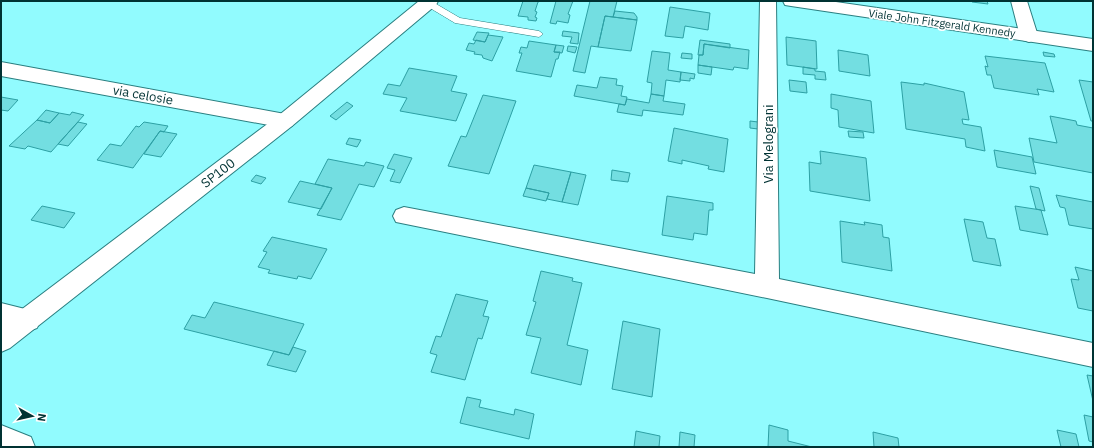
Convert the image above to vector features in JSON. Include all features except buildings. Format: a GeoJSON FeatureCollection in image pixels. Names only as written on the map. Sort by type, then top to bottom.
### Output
{"type":"FeatureCollection","features":[{"type":"Feature","properties":{"kind":"street","name":"Via Melograni"},"geometry":{"type":"LineString","coordinates":[[767,287],[768,1]]}},
{"type":"Feature","properties":{"kind":"street","name":"Viale John Fitzgerald Kennedy"},"geometry":{"type":"LineString","coordinates":[[795,1],[1093,45]]}},
{"type":"Feature","properties":{"kind":"street"},"geometry":{"type":"LineString","coordinates":[[1019,1],[1029,36]]}},
{"type":"Feature","properties":{"kind":"street","name":"SP100"},"geometry":{"type":"LineString","coordinates":[[1,340],[285,121],[429,2]]}},
{"type":"Feature","properties":{"kind":"street","name":"via celosie"},"geometry":{"type":"LineString","coordinates":[[1,69],[285,121]]}},
{"type":"Feature","properties":{"kind":"street"},"geometry":{"type":"LineString","coordinates":[[404,216],[767,287],[1093,355]]}},
{"type":"Feature","properties":{"kind":"street"},"geometry":{"type":"LineString","coordinates":[[1,314],[28,320]]}},
{"type":"Feature","properties":{"kind":"street"},"geometry":{"type":"LineString","coordinates":[[1,438],[21,447]]}},
{"type":"Feature","properties":{"kind":"lane"},"geometry":{"type":"LineString","coordinates":[[429,2],[458,21],[539,34]]}}]}
